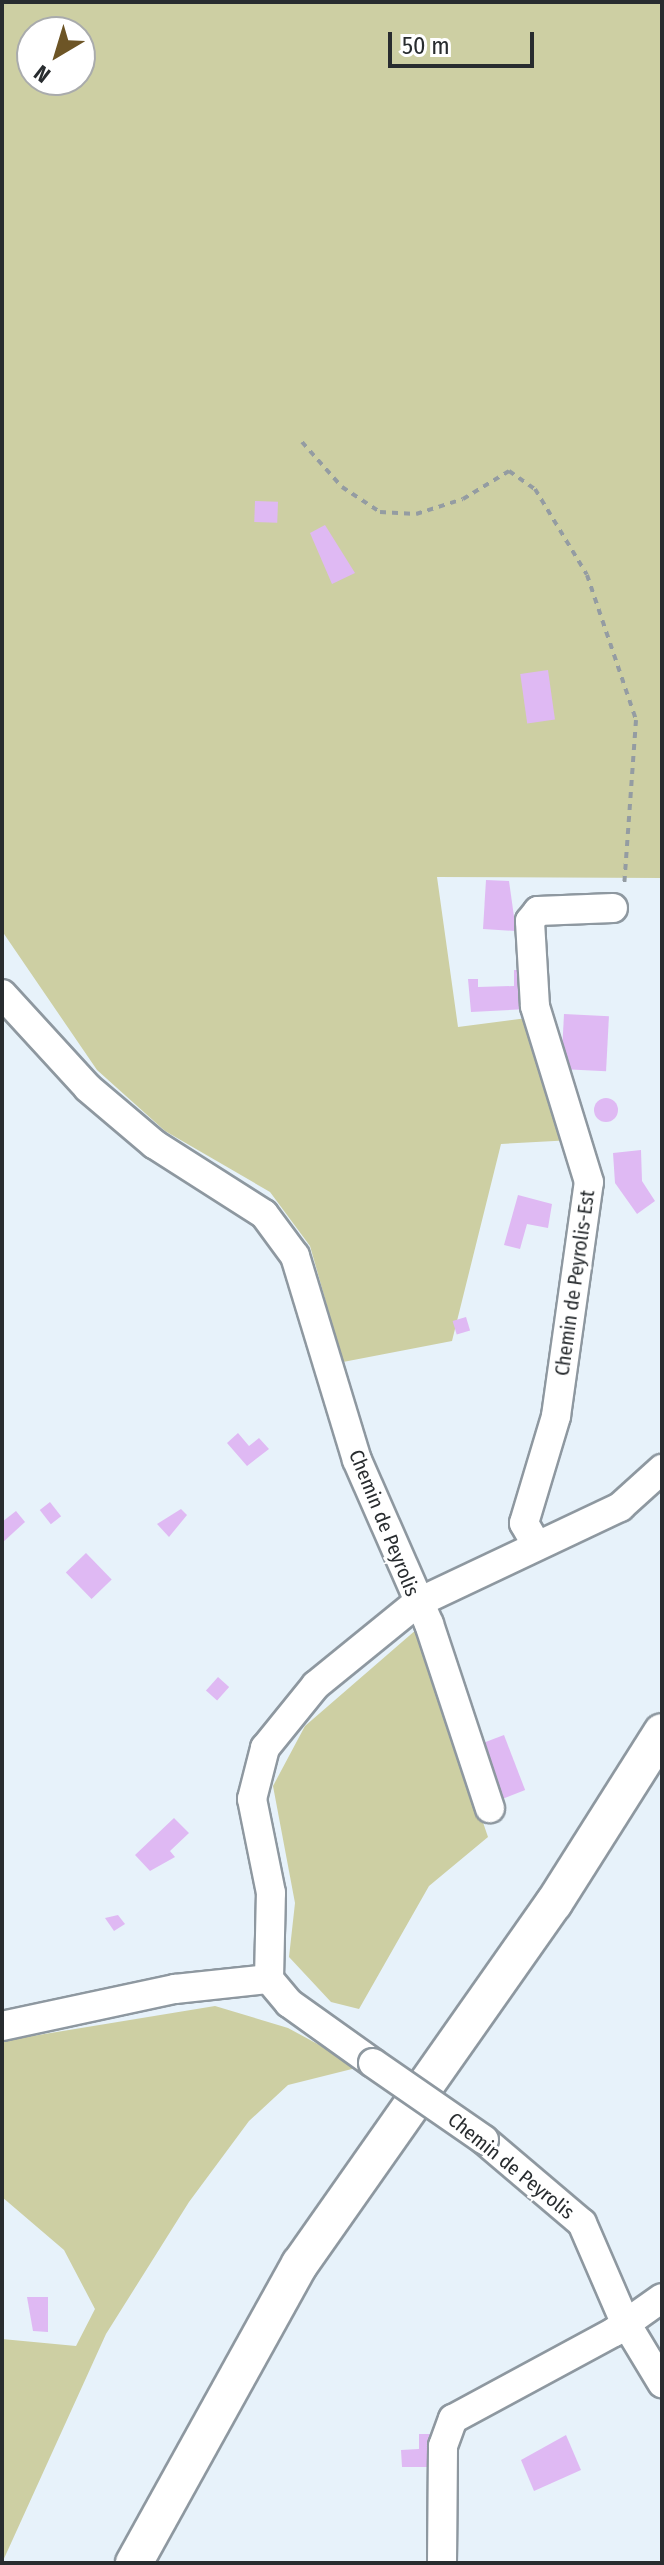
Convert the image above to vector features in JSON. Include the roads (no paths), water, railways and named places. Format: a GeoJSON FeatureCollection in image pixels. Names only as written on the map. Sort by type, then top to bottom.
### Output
{"type":"FeatureCollection","features":[{"type":"Feature","properties":{"kind":"main road"},"geometry":{"type":"LineString","coordinates":[[134,2563],[300,2264],[554,1903],[662,1732]]}},
{"type":"Feature","properties":{"kind":"street","name":"Chemin de Peyrolis-Est"},"geometry":{"type":"LineString","coordinates":[[536,1544],[524,1523],[556,1416],[589,1182],[535,1006],[530,921],[538,911],[613,908]]}},
{"type":"Feature","properties":{"kind":"street","name":"Chemin de Peyrolis"},"geometry":{"type":"LineString","coordinates":[[2,994],[88,1088],[154,1144],[264,1214],[295,1256],[357,1460],[417,1603],[316,1685],[265,1748],[252,1799],[271,1893],[269,1979],[289,2003],[484,2140],[582,2223],[624,2320],[662,2383]]}},
{"type":"Feature","properties":{"kind":"street"},"geometry":{"type":"LineString","coordinates":[[490,1808],[417,1603],[536,1544],[620,1507],[662,1469]]}},
{"type":"Feature","properties":{"kind":"street"},"geometry":{"type":"LineString","coordinates":[[2,2026],[175,1989],[269,1979]]}},
{"type":"Feature","properties":{"kind":"street"},"geometry":{"type":"LineString","coordinates":[[442,2563],[443,2446],[453,2419],[662,2298]]}}]}
